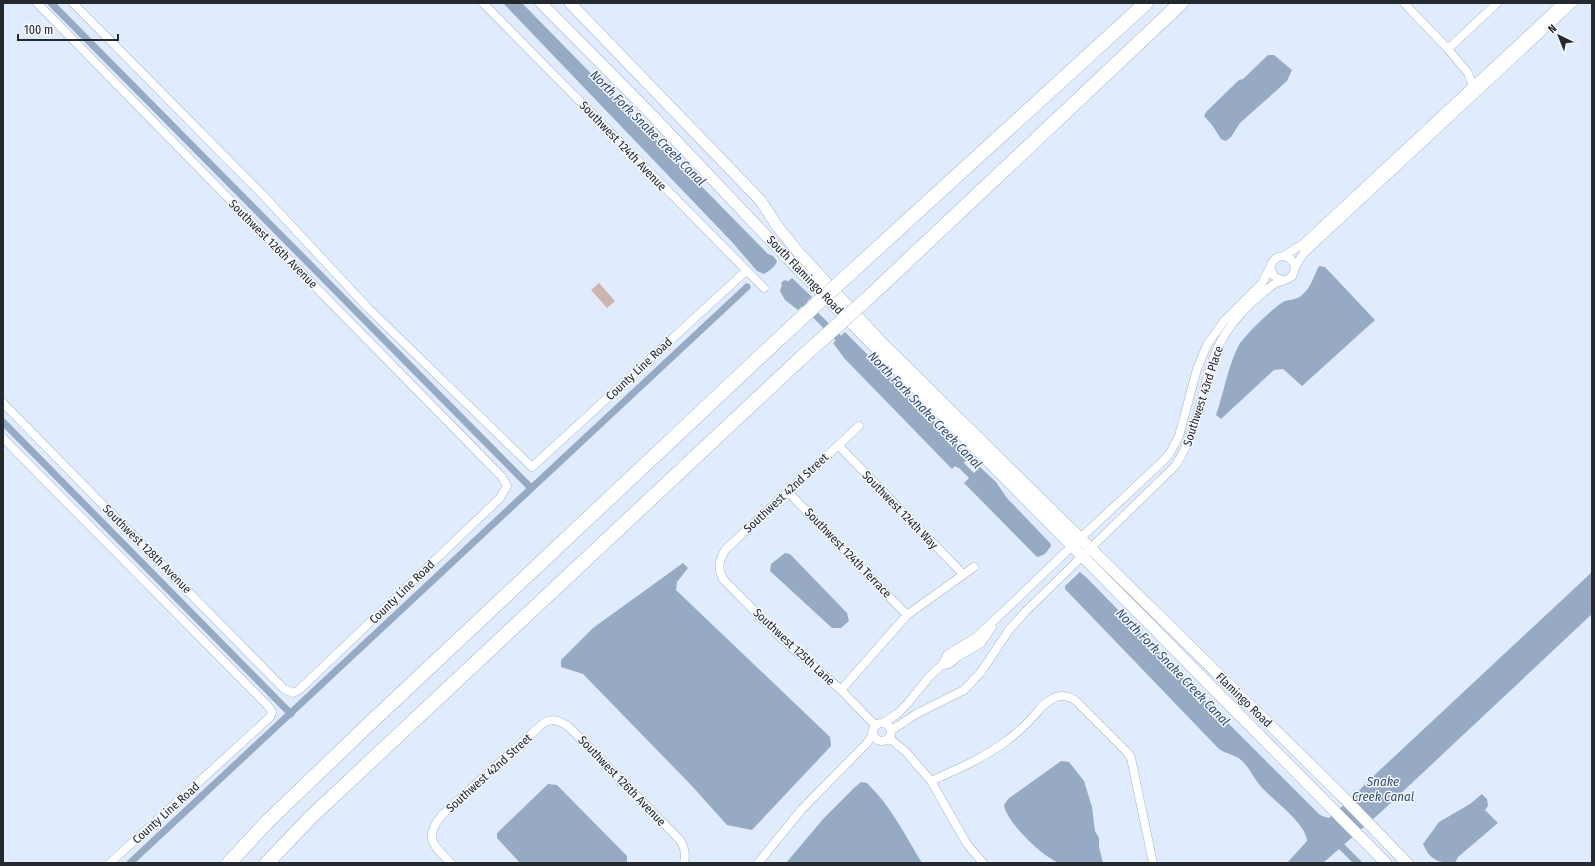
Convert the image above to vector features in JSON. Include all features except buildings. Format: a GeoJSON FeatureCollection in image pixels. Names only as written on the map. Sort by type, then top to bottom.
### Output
{"type":"FeatureCollection","features":[{"type":"Feature","properties":{"kind":"highway"},"geometry":{"type":"LineString","coordinates":[[229,863],[267,822],[356,736],[781,337],[1146,3]]}},
{"type":"Feature","properties":{"kind":"highway"},"geometry":{"type":"LineString","coordinates":[[267,863],[322,806],[800,359],[868,298],[1181,3]]}},
{"type":"Feature","properties":{"kind":"main road","name":"South Flamingo Road"},"geometry":{"type":"LineString","coordinates":[[541,3],[648,111],[792,263],[1072,546]]}},
{"type":"Feature","properties":{"kind":"main road","name":"South Flamingo Road"},"geometry":{"type":"LineString","coordinates":[[570,3],[761,201],[777,226],[799,253],[882,343],[1081,537]]}},
{"type":"Feature","properties":{"kind":"main road","name":"Flamingo Road"},"geometry":{"type":"LineString","coordinates":[[1081,537],[1342,796],[1407,863]]}},
{"type":"Feature","properties":{"kind":"main road","name":"Flamingo Road"},"geometry":{"type":"LineString","coordinates":[[1072,546],[1386,863]]}},
{"type":"Feature","properties":{"kind":"street","name":"Southwest 126th Avenue"},"geometry":{"type":"LineString","coordinates":[[36,3],[497,471],[507,486]]}},
{"type":"Feature","properties":{"kind":"street","name":"Southwest 126th Avenue"},"geometry":{"type":"LineString","coordinates":[[73,3],[261,193],[369,309],[532,467]]}},
{"type":"Feature","properties":{"kind":"street","name":"Southwest 124th Avenue"},"geometry":{"type":"LineString","coordinates":[[483,3],[764,288]]}},
{"type":"Feature","properties":{"kind":"street"},"geometry":{"type":"LineString","coordinates":[[1404,3],[1448,49],[1468,73],[1472,86]]}},
{"type":"Feature","properties":{"kind":"street"},"geometry":{"type":"LineString","coordinates":[[1448,49],[1497,3]]}},
{"type":"Feature","properties":{"kind":"street"},"geometry":{"type":"LineString","coordinates":[[1562,3],[1303,244],[1284,256],[1275,259],[1270,268],[1274,276],[1282,280],[1291,277],[1303,254],[1573,3]]}},
{"type":"Feature","properties":{"kind":"street"},"geometry":{"type":"LineString","coordinates":[[1284,256],[1292,260],[1295,267]]}},
{"type":"Feature","properties":{"kind":"street","name":"Southwest 43rd Place"},"geometry":{"type":"LineString","coordinates":[[1002,614],[1081,537],[1151,473],[1170,453],[1182,428],[1201,357],[1218,328],[1230,314],[1262,283],[1270,268]]}},
{"type":"Feature","properties":{"kind":"street","name":"County Line Road"},"geometry":{"type":"LineString","coordinates":[[532,467],[746,271]]}},
{"type":"Feature","properties":{"kind":"street","name":"Southwest 43rd Place"},"geometry":{"type":"LineString","coordinates":[[855,756],[888,736],[916,714],[964,690],[981,672],[1009,630],[1026,611],[1166,476],[1182,455],[1196,422],[1213,360],[1221,341],[1230,326],[1268,288],[1282,280]]}},
{"type":"Feature","properties":{"kind":"street"},"geometry":{"type":"LineString","coordinates":[[1201,357],[1213,360]]}},
{"type":"Feature","properties":{"kind":"street","name":"Southwest 128th Avenue"},"geometry":{"type":"LineString","coordinates":[[3,403],[284,689],[293,693]]}},
{"type":"Feature","properties":{"kind":"street","name":"Southwest 42nd Street"},"geometry":{"type":"LineString","coordinates":[[719,564],[721,556],[726,549],[858,426]]}},
{"type":"Feature","properties":{"kind":"street","name":"Southwest 128th Avenue"},"geometry":{"type":"LineString","coordinates":[[3,438],[263,700],[272,712]]}},
{"type":"Feature","properties":{"kind":"street","name":"Southwest 124th Way"},"geometry":{"type":"LineString","coordinates":[[838,445],[963,574]]}},
{"type":"Feature","properties":{"kind":"street","name":"County Line Road"},"geometry":{"type":"LineString","coordinates":[[293,693],[299,690],[495,504],[507,486]]}},
{"type":"Feature","properties":{"kind":"street","name":"Southwest 124th Terrace"},"geometry":{"type":"LineString","coordinates":[[788,492],[908,615]]}},
{"type":"Feature","properties":{"kind":"street","name":"Southwest 125th Lane"},"geometry":{"type":"LineString","coordinates":[[719,564],[719,572],[723,580],[781,638],[841,690],[874,728],[876,738],[888,736]]}},
{"type":"Feature","properties":{"kind":"street"},"geometry":{"type":"LineString","coordinates":[[841,690],[908,615],[974,567]]}},
{"type":"Feature","properties":{"kind":"street"},"geometry":{"type":"LineString","coordinates":[[942,665],[949,664],[981,643],[1002,614]]}},
{"type":"Feature","properties":{"kind":"street"},"geometry":{"type":"LineString","coordinates":[[758,863],[802,808],[855,756],[871,737],[874,728],[897,714],[942,665],[947,655],[975,638],[1002,614]]}},
{"type":"Feature","properties":{"kind":"street"},"geometry":{"type":"LineString","coordinates":[[930,781],[987,754],[1009,739],[1029,722],[1045,703],[1052,698],[1068,696],[1075,700],[1128,753],[1131,758],[1153,863]]}},
{"type":"Feature","properties":{"kind":"street","name":"County Line Road"},"geometry":{"type":"LineString","coordinates":[[110,863],[264,723],[272,712]]}},
{"type":"Feature","properties":{"kind":"street","name":"Southwest 126th Avenue"},"geometry":{"type":"LineString","coordinates":[[554,720],[562,722],[570,728],[680,840],[686,856],[684,863]]}},
{"type":"Feature","properties":{"kind":"street","name":"Southwest 42nd Street"},"geometry":{"type":"LineString","coordinates":[[451,863],[437,849],[432,840],[431,833],[434,825],[448,810],[542,725],[548,721],[554,720]]}},
{"type":"Feature","properties":{"kind":"street"},"geometry":{"type":"LineString","coordinates":[[884,722],[889,725],[888,736],[906,752],[930,781],[967,844],[983,863]]}},
{"type":"Feature","properties":{"kind":"shaded area"},"geometry":{"type":"Polygon","coordinates":[[[599,283],[615,301],[607,308],[591,290],[599,283]]]}},
{"type":"Feature","properties":{"kind":"water"},"geometry":{"type":"Polygon","coordinates":[[[503,3],[522,3],[768,254],[773,256],[777,261],[774,267],[764,274],[757,271],[732,242],[503,3]]]}},
{"type":"Feature","properties":{"kind":"water"},"geometry":{"type":"Polygon","coordinates":[[[1268,55],[1274,55],[1292,70],[1287,81],[1240,123],[1231,137],[1226,141],[1221,139],[1204,116],[1207,111],[1239,80],[1243,79],[1268,55]]]}},
{"type":"Feature","properties":{"kind":"water"},"geometry":{"type":"Polygon","coordinates":[[[1319,266],[1325,267],[1375,320],[1302,386],[1283,369],[1274,370],[1221,419],[1216,415],[1229,370],[1239,345],[1278,305],[1302,295],[1310,285],[1319,266]]]}},
{"type":"Feature","properties":{"kind":"water"},"geometry":{"type":"Polygon","coordinates":[[[792,278],[812,297],[798,310],[785,300],[780,291],[781,287],[792,278]]]}},
{"type":"Feature","properties":{"kind":"water"},"geometry":{"type":"Polygon","coordinates":[[[845,332],[970,457],[958,468],[955,466],[952,469],[844,358],[833,343],[845,332]]]}},
{"type":"Feature","properties":{"kind":"water"},"geometry":{"type":"Polygon","coordinates":[[[980,467],[996,482],[1007,498],[1050,543],[1051,546],[1045,554],[1038,557],[1036,556],[964,483],[980,467]]]}},
{"type":"Feature","properties":{"kind":"water"},"geometry":{"type":"Polygon","coordinates":[[[785,553],[790,554],[847,613],[849,621],[841,628],[832,628],[770,571],[771,564],[785,553]]]}},
{"type":"Feature","properties":{"kind":"water"},"geometry":{"type":"Polygon","coordinates":[[[683,563],[688,568],[677,582],[676,590],[830,737],[831,746],[752,830],[727,825],[691,785],[583,674],[561,667],[561,660],[593,628],[683,563]]]}},
{"type":"Feature","properties":{"kind":"water","name":"Snake Creek Canal"},"geometry":{"type":"Polygon","coordinates":[[[1080,572],[1320,815],[1329,818],[1592,572],[1592,614],[1381,812],[1323,863],[1287,863],[1307,841],[1300,826],[1286,810],[1263,789],[1244,763],[1239,758],[1219,749],[1065,589],[1065,586],[1080,572]]]}},
{"type":"Feature","properties":{"kind":"water"},"geometry":{"type":"Polygon","coordinates":[[[1061,761],[1069,762],[1084,781],[1092,807],[1095,831],[1099,838],[1099,847],[1103,863],[1059,863],[1044,854],[1026,838],[1006,812],[1004,805],[1008,799],[1061,761]]]}},
{"type":"Feature","properties":{"kind":"water"},"geometry":{"type":"Polygon","coordinates":[[[861,782],[867,783],[883,801],[897,821],[922,863],[786,863],[824,818],[861,782]]]}},
{"type":"Feature","properties":{"kind":"water"},"geometry":{"type":"Polygon","coordinates":[[[548,784],[557,785],[627,856],[627,863],[520,863],[497,838],[497,833],[548,784]]]}},
{"type":"Feature","properties":{"kind":"water"},"geometry":{"type":"Polygon","coordinates":[[[1482,794],[1487,799],[1488,806],[1485,810],[1498,823],[1458,857],[1455,863],[1435,860],[1423,844],[1439,822],[1470,804],[1482,794]]]}},
{"type":"Feature","properties":{"kind":"waterway"},"geometry":{"type":"LineString","coordinates":[[51,3],[531,488]]}},
{"type":"Feature","properties":{"kind":"waterway","name":"North Fork Snake Creek Canal"},"geometry":{"type":"LineString","coordinates":[[785,284],[845,345]]}},
{"type":"Feature","properties":{"kind":"waterway"},"geometry":{"type":"LineString","coordinates":[[130,863],[747,287]]}},
{"type":"Feature","properties":{"kind":"waterway"},"geometry":{"type":"LineString","coordinates":[[3,422],[291,714]]}},
{"type":"Feature","properties":{"kind":"waterway","name":"North Fork Snake Creek Canal"},"geometry":{"type":"LineString","coordinates":[[955,459],[977,481]]}},
{"type":"Feature","properties":{"kind":"waterway"},"geometry":{"type":"LineString","coordinates":[[1335,840],[1358,863]]}}]}
